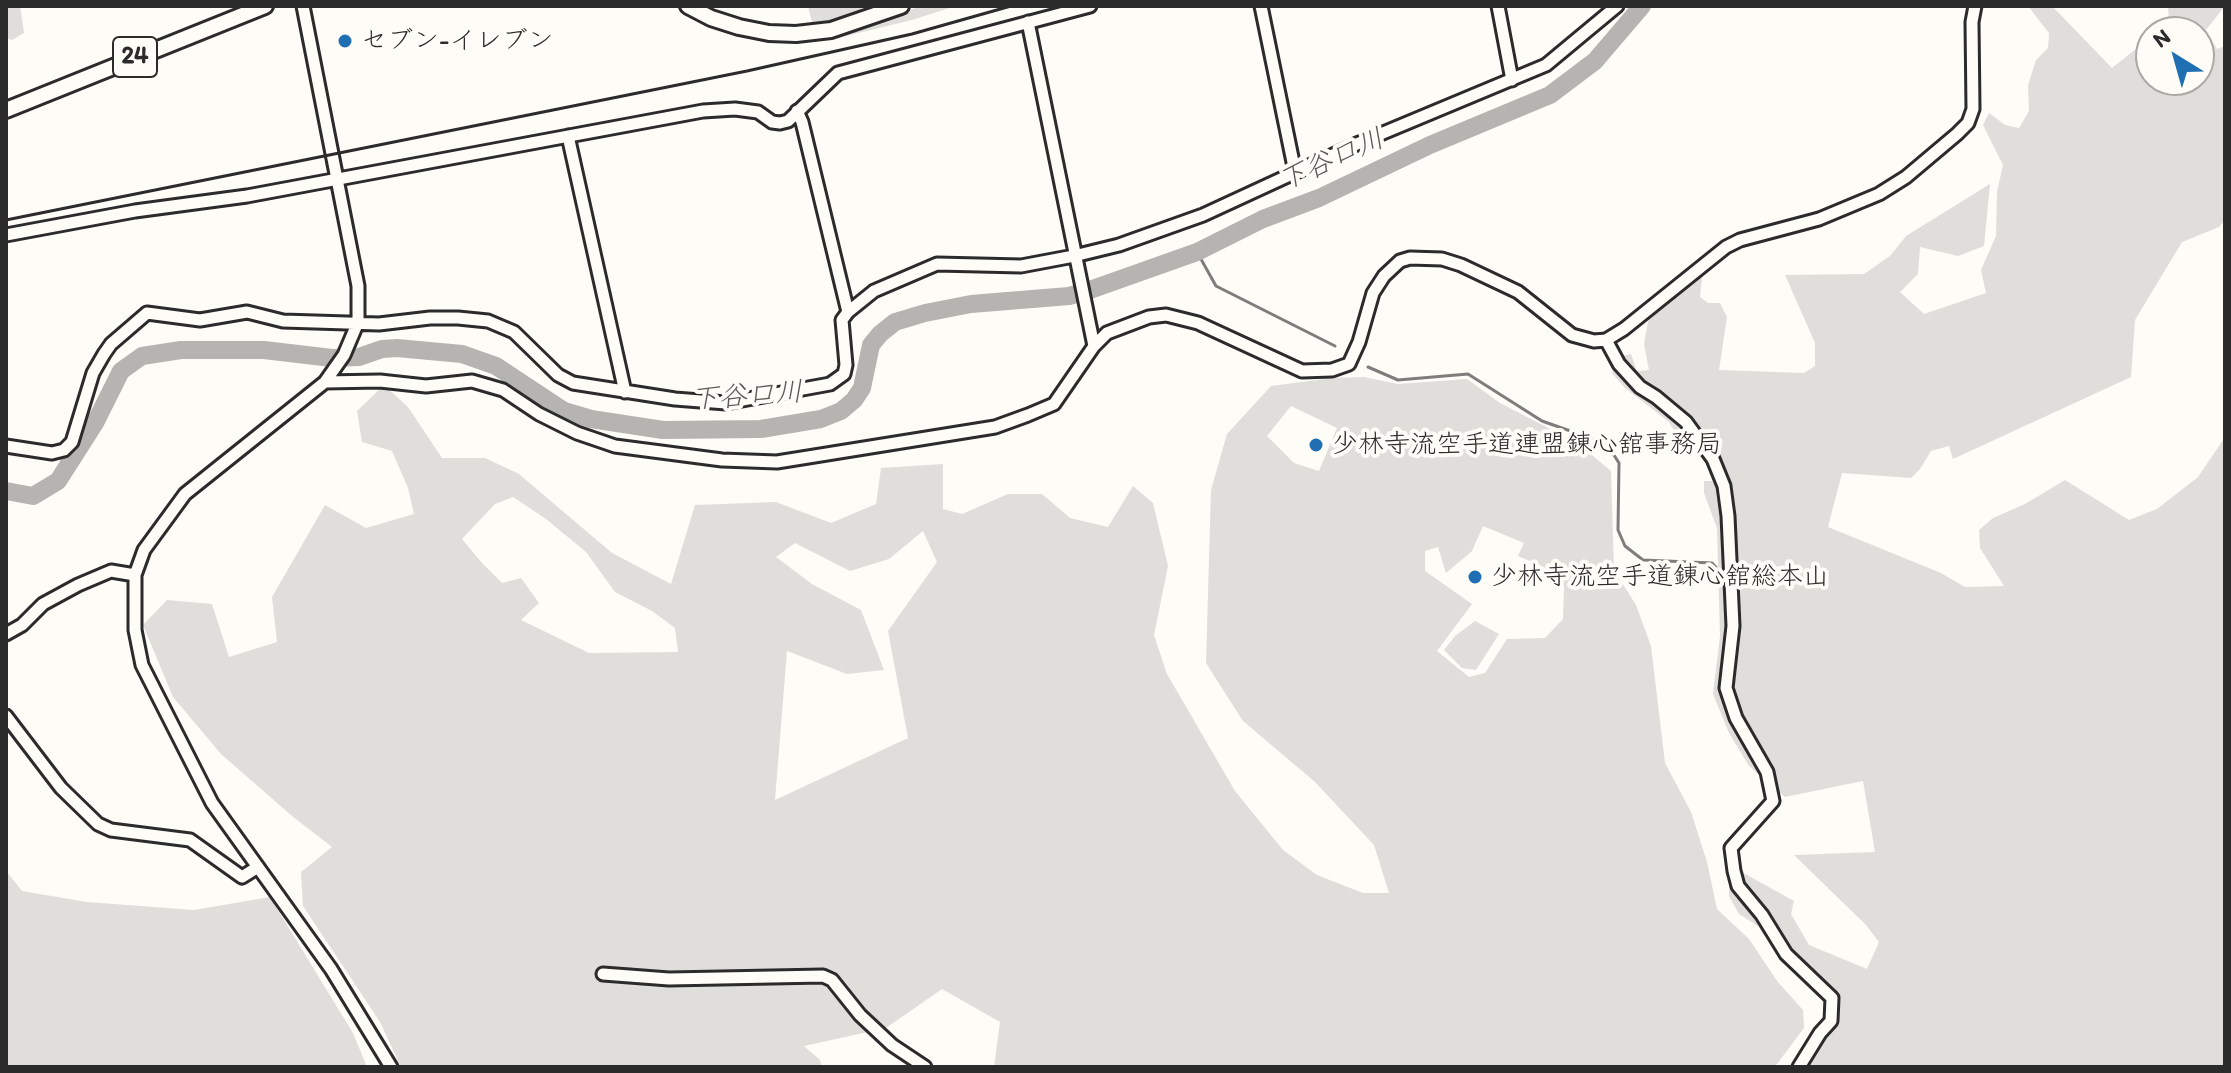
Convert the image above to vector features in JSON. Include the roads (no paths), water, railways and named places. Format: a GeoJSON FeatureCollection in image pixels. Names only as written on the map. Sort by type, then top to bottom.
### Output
{"type":"FeatureCollection","features":[{"type":"Feature","properties":{"kind":"main road","name":"24"},"geometry":{"type":"LineString","coordinates":[[6,110],[265,6]]}},
{"type":"Feature","properties":{"kind":"main road"},"geometry":{"type":"LineString","coordinates":[[688,6],[739,27],[796,34],[831,30],[901,6]]}},
{"type":"Feature","properties":{"kind":"street"},"geometry":{"type":"LineString","coordinates":[[303,6],[358,286],[358,322],[344,355],[325,382],[185,494],[144,550],[135,575],[135,630],[142,665],[212,803],[331,969],[391,1067]]}},
{"type":"Feature","properties":{"kind":"street"},"geometry":{"type":"LineString","coordinates":[[6,235],[703,111],[735,109],[758,112],[772,122],[780,123],[788,121],[838,73],[1090,6]]}},
{"type":"Feature","properties":{"kind":"street"},"geometry":{"type":"LineString","coordinates":[[1261,6],[1295,172]]}},
{"type":"Feature","properties":{"kind":"street"},"geometry":{"type":"LineString","coordinates":[[1498,6],[1512,80]]}},
{"type":"Feature","properties":{"kind":"street"},"geometry":{"type":"LineString","coordinates":[[6,446],[52,453],[64,450],[72,442],[93,373],[104,354],[111,344],[147,313],[200,320],[247,312],[283,321],[379,324],[444,318],[488,321],[514,332],[558,375],[573,383],[726,403],[830,384],[844,374],[846,365],[841,327],[848,312],[874,291],[937,264],[1021,266],[1076,262],[1203,215],[1295,172],[1546,65],[1617,6]]}},
{"type":"Feature","properties":{"kind":"street"},"geometry":{"type":"LineString","coordinates":[[325,382],[380,381],[426,386],[472,381],[503,390],[539,414],[577,433],[615,446],[722,460],[777,462],[995,427],[1028,415],[1054,404],[1094,346],[1107,333],[1149,317],[1166,315],[1198,323],[1302,371],[1332,370],[1349,364],[1359,342],[1373,293],[1384,276],[1400,261],[1425,258],[1461,265],[1518,292],[1572,335],[1594,341],[1606,340],[1726,247],[1740,240],[1819,219],[1879,194],[1906,177],[1957,134],[1968,123],[1973,109],[1972,22],[1975,6]]}},
{"type":"Feature","properties":{"kind":"street"},"geometry":{"type":"LineString","coordinates":[[1028,22],[1094,346]]}},
{"type":"Feature","properties":{"kind":"street"},"geometry":{"type":"LineString","coordinates":[[797,111],[848,312]]}},
{"type":"Feature","properties":{"kind":"street"},"geometry":{"type":"LineString","coordinates":[[568,136],[625,392]]}},
{"type":"Feature","properties":{"kind":"street"},"geometry":{"type":"LineString","coordinates":[[1606,340],[1619,364],[1640,387],[1686,422],[1713,459],[1724,486],[1733,626],[1726,688],[1736,718],[1767,772],[1773,801],[1731,848],[1734,871],[1738,886],[1762,915],[1786,954],[1832,998],[1831,1021],[1799,1067]]}},
{"type":"Feature","properties":{"kind":"street"},"geometry":{"type":"LineString","coordinates":[[6,634],[22,625],[43,604],[78,585],[111,571],[135,575]]}},
{"type":"Feature","properties":{"kind":"street"},"geometry":{"type":"LineString","coordinates":[[6,716],[61,788],[98,824],[111,830],[190,840],[242,877],[258,867]]}},
{"type":"Feature","properties":{"kind":"street"},"geometry":{"type":"LineString","coordinates":[[603,974],[669,979],[823,976],[832,980],[860,1015],[892,1045],[925,1067]]}},
{"type":"Feature","properties":{"kind":"waterway","name":"下谷口川"},"geometry":{"type":"LineString","coordinates":[[6,491],[33,496],[58,481],[95,423],[121,371],[142,356],[181,350],[264,350],[332,358],[359,357],[382,349],[397,348],[462,354],[496,366],[564,411],[591,419],[663,430],[761,429],[821,419],[841,411],[854,400],[862,388],[871,345],[895,322],[971,304],[1069,296],[1197,252],[1263,219],[1319,198],[1430,145],[1550,95],[1595,61],[1642,6]]}},
{"type":"Feature","properties":{"kind":"waterway"},"geometry":{"type":"LineString","coordinates":[[1197,252],[1216,286],[1335,346]]}},
{"type":"Feature","properties":{"kind":"waterway"},"geometry":{"type":"LineString","coordinates":[[1368,367],[1398,380],[1468,374],[1542,421],[1596,440],[1612,452],[1619,463],[1618,530],[1625,546],[1643,560],[1712,563],[1722,574]]}},
{"type":"Feature","properties":{"kind":"railway"},"geometry":{"type":"LineString","coordinates":[[6,220],[747,71],[912,34],[1011,6]]}},
{"type":"Feature","properties":{"kind":"place","name":"セブン-イレブン"},"geometry":{"type":"Point","coordinates":[345,41]}},
{"type":"Feature","properties":{"kind":"place","name":"少林寺流空手道連盟錬心舘事務局"},"geometry":{"type":"Point","coordinates":[1316,445]}},
{"type":"Feature","properties":{"kind":"place","name":"少林寺流空手道錬心舘総本山"},"geometry":{"type":"Point","coordinates":[1475,577]}}]}
